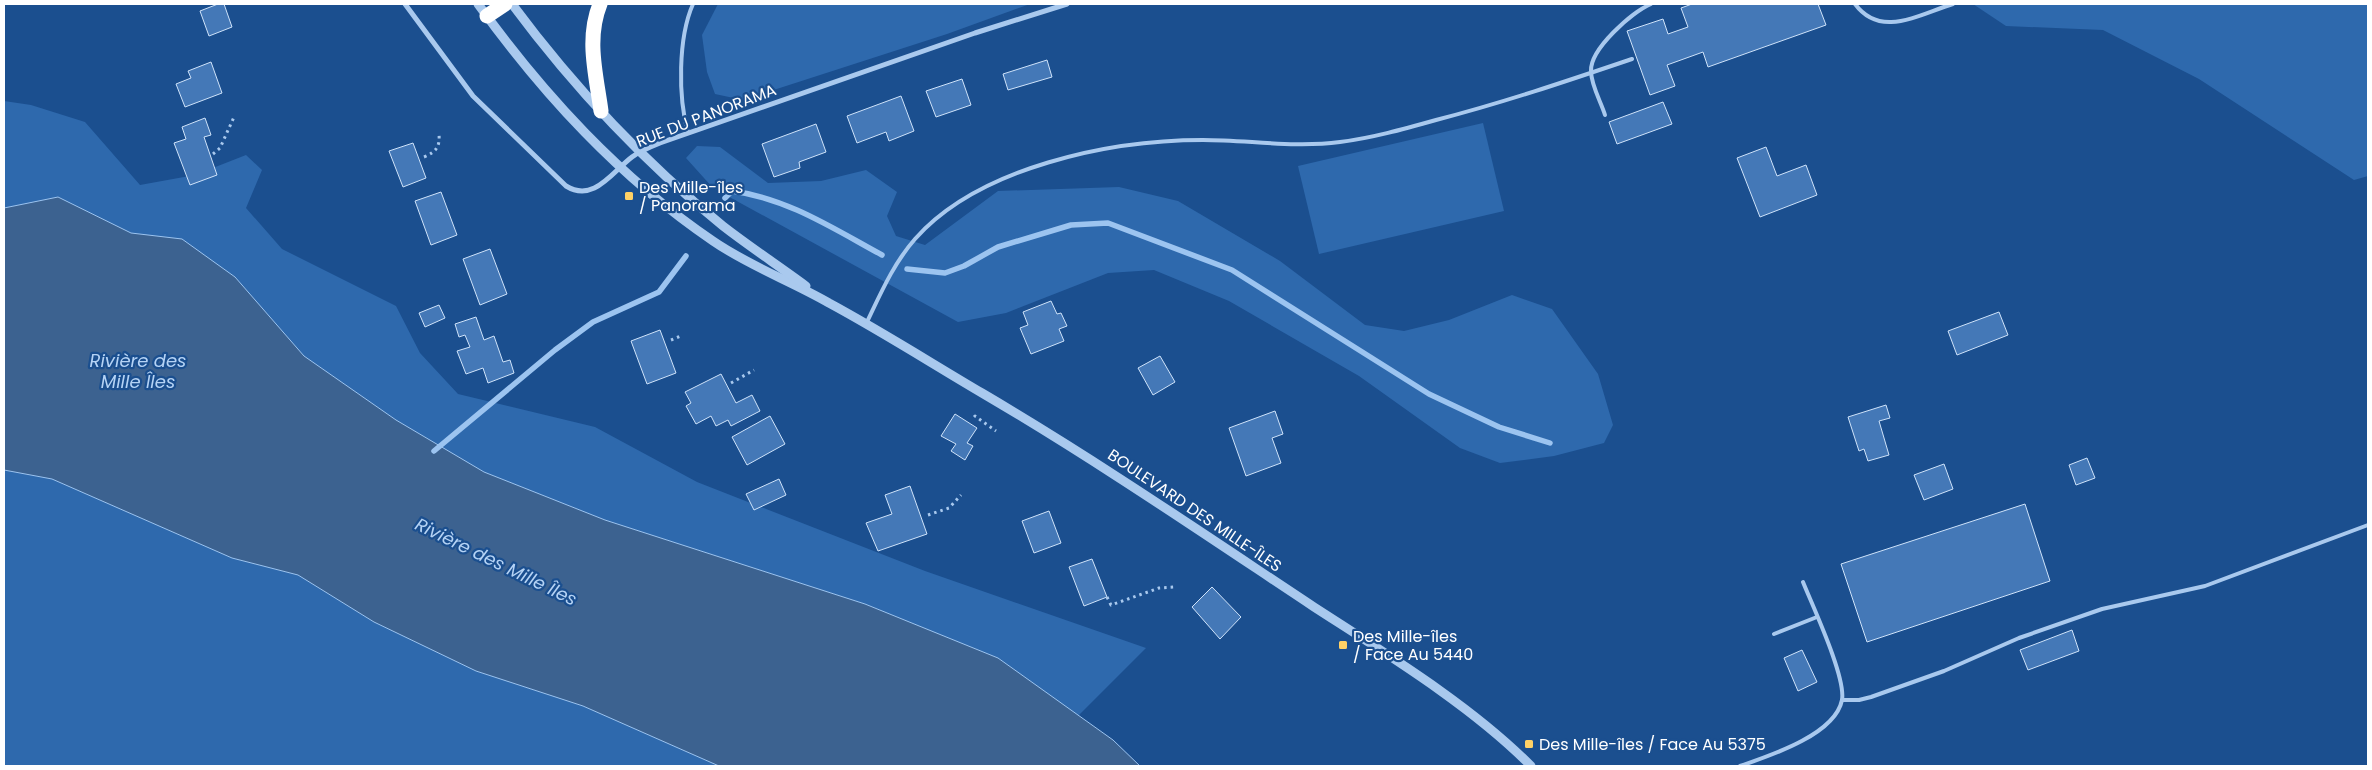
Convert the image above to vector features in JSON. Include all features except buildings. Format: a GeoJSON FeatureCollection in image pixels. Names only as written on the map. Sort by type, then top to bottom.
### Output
{"type":"FeatureCollection","features":[{"type":"Feature","properties":{"kind":"highway"},"geometry":{"type":"LineString","coordinates":[[482,10],[505,4]]}},
{"type":"Feature","properties":{"kind":"highway"},"geometry":{"type":"LineString","coordinates":[[600,4],[592,29],[592,45],[600,111]]}},
{"type":"Feature","properties":{"kind":"street","name":"RUE DU PANORAMA"},"geometry":{"type":"LineString","coordinates":[[405,4],[473,96],[566,186],[580,192],[589,191],[610,178],[620,167],[640,152],[688,133],[1066,4]]}},
{"type":"Feature","properties":{"kind":"street","name":"BOULEVARD DES MILLE-ÎLES"},"geometry":{"type":"LineString","coordinates":[[512,4],[600,111],[640,152],[725,227],[827,301]]}},
{"type":"Feature","properties":{"kind":"street","name":"BOULEVARD DES MILLE-ÎLES"},"geometry":{"type":"LineString","coordinates":[[482,10],[505,42],[582,131],[654,198],[716,243],[827,301],[1128,482],[1419,678],[1488,727],[1531,766]]}},
{"type":"Feature","properties":{"kind":"lane"},"geometry":{"type":"LineString","coordinates":[[688,133],[683,106],[683,46],[686,22],[693,4]]}},
{"type":"Feature","properties":{"kind":"lane"},"geometry":{"type":"LineString","coordinates":[[1605,116],[1590,73],[1594,56],[1600,46],[1639,10],[1651,4]]}},
{"type":"Feature","properties":{"kind":"lane"},"geometry":{"type":"LineString","coordinates":[[1855,4],[1873,21],[1887,23],[1953,4]]}},
{"type":"Feature","properties":{"kind":"lane"},"geometry":{"type":"LineString","coordinates":[[866,324],[892,271],[916,237],[938,217],[969,196],[1015,175],[1081,155],[1155,142],[1203,140],[1307,144],[1354,140],[1468,112],[1632,59]]}},
{"type":"Feature","properties":{"kind":"lane"},"geometry":{"type":"LineString","coordinates":[[1842,700],[1859,700],[1885,692],[1944,671],[2019,638],[2094,612],[2205,586],[2368,525]]}},
{"type":"Feature","properties":{"kind":"lane"},"geometry":{"type":"LineString","coordinates":[[1740,766],[1776,753],[1822,728],[1838,711],[1842,700],[1840,678],[1803,582]]}},
{"type":"Feature","properties":{"kind":"lane"},"geometry":{"type":"LineString","coordinates":[[1774,634],[1817,617]]}},
{"type":"Feature","properties":{"kind":"path"},"geometry":{"type":"LineString","coordinates":[[213,154],[220,148],[234,117]]}},
{"type":"Feature","properties":{"kind":"path"},"geometry":{"type":"LineString","coordinates":[[424,157],[436,150],[439,144],[438,134]]}},
{"type":"Feature","properties":{"kind":"path"},"geometry":{"type":"LineString","coordinates":[[671,340],[683,335]]}},
{"type":"Feature","properties":{"kind":"path"},"geometry":{"type":"LineString","coordinates":[[731,384],[754,370]]}},
{"type":"Feature","properties":{"kind":"path"},"geometry":{"type":"LineString","coordinates":[[974,417],[976,416],[996,430]]}},
{"type":"Feature","properties":{"kind":"path"},"geometry":{"type":"LineString","coordinates":[[928,515],[949,508],[961,495]]}},
{"type":"Feature","properties":{"kind":"path"},"geometry":{"type":"LineString","coordinates":[[1107,597],[1111,605],[1159,588],[1175,587]]}},
{"type":"Feature","properties":{"kind":"shaded area"},"geometry":{"type":"Polygon","coordinates":[[[718,4],[1030,4],[947,34],[743,100],[715,94],[707,72],[702,35],[718,4]]]}},
{"type":"Feature","properties":{"kind":"shaded area"},"geometry":{"type":"Polygon","coordinates":[[[1973,4],[2368,4],[2368,176],[2354,180],[2199,79],[2103,30],[2006,26],[1973,4]]]}},
{"type":"Feature","properties":{"kind":"shaded area"},"geometry":{"type":"Polygon","coordinates":[[[4,101],[31,105],[85,122],[140,185],[195,175],[246,155],[262,170],[246,208],[282,249],[396,306],[420,353],[458,394],[595,427],[697,482],[925,571],[1146,648],[1078,716],[998,658],[865,604],[605,520],[484,472],[396,420],[304,356],[235,277],[182,240],[131,233],[58,197],[4,208],[4,101]]]}},
{"type":"Feature","properties":{"kind":"shaded area"},"geometry":{"type":"Polygon","coordinates":[[[1483,123],[1504,211],[1319,254],[1298,166],[1483,123]]]}},
{"type":"Feature","properties":{"kind":"shaded area"},"geometry":{"type":"Polygon","coordinates":[[[697,146],[720,147],[768,183],[821,181],[866,170],[897,192],[887,216],[896,236],[925,245],[998,191],[1119,187],[1178,201],[1280,261],[1365,325],[1404,331],[1449,320],[1512,295],[1552,309],[1598,374],[1613,425],[1604,443],[1554,456],[1500,463],[1460,448],[1359,376],[1229,301],[1154,270],[1108,273],[1006,313],[958,322],[713,188],[686,158],[697,146]]]}},
{"type":"Feature","properties":{"kind":"shaded area"},"geometry":{"type":"Polygon","coordinates":[[[4,470],[52,479],[232,558],[298,575],[374,622],[476,671],[583,706],[719,766],[4,766],[4,470]]]}},
{"type":"Feature","properties":{"kind":"water","name":"Rivière des Mille Îles"},"geometry":{"type":"Polygon","coordinates":[[[58,197],[131,233],[182,239],[235,277],[304,356],[396,420],[484,472],[605,520],[865,604],[998,658],[1113,740],[1140,766],[719,766],[583,706],[476,671],[374,622],[298,575],[232,558],[52,479],[4,470],[4,208],[58,197]]]}},
{"type":"Feature","properties":{"kind":"waterway"},"geometry":{"type":"LineString","coordinates":[[725,198],[732,191],[772,200],[810,216],[882,255]]}},
{"type":"Feature","properties":{"kind":"waterway"},"geometry":{"type":"LineString","coordinates":[[907,269],[945,273],[964,266],[998,247],[1071,225],[1108,223],[1232,270],[1429,394],[1499,427],[1550,443]]}},
{"type":"Feature","properties":{"kind":"waterway"},"geometry":{"type":"LineString","coordinates":[[434,451],[555,350],[593,322],[659,292],[686,256]]}},
{"type":"Feature","properties":{"kind":"place","name":"Des Mille-îles / Panorama"},"geometry":{"type":"Point","coordinates":[629,196]}},
{"type":"Feature","properties":{"kind":"place","name":"Des Mille-îles / Face Au 5440"},"geometry":{"type":"Point","coordinates":[1343,645]}},
{"type":"Feature","properties":{"kind":"place","name":"Des Mille-îles / Face Au 5375"},"geometry":{"type":"Point","coordinates":[1529,744]}}]}
